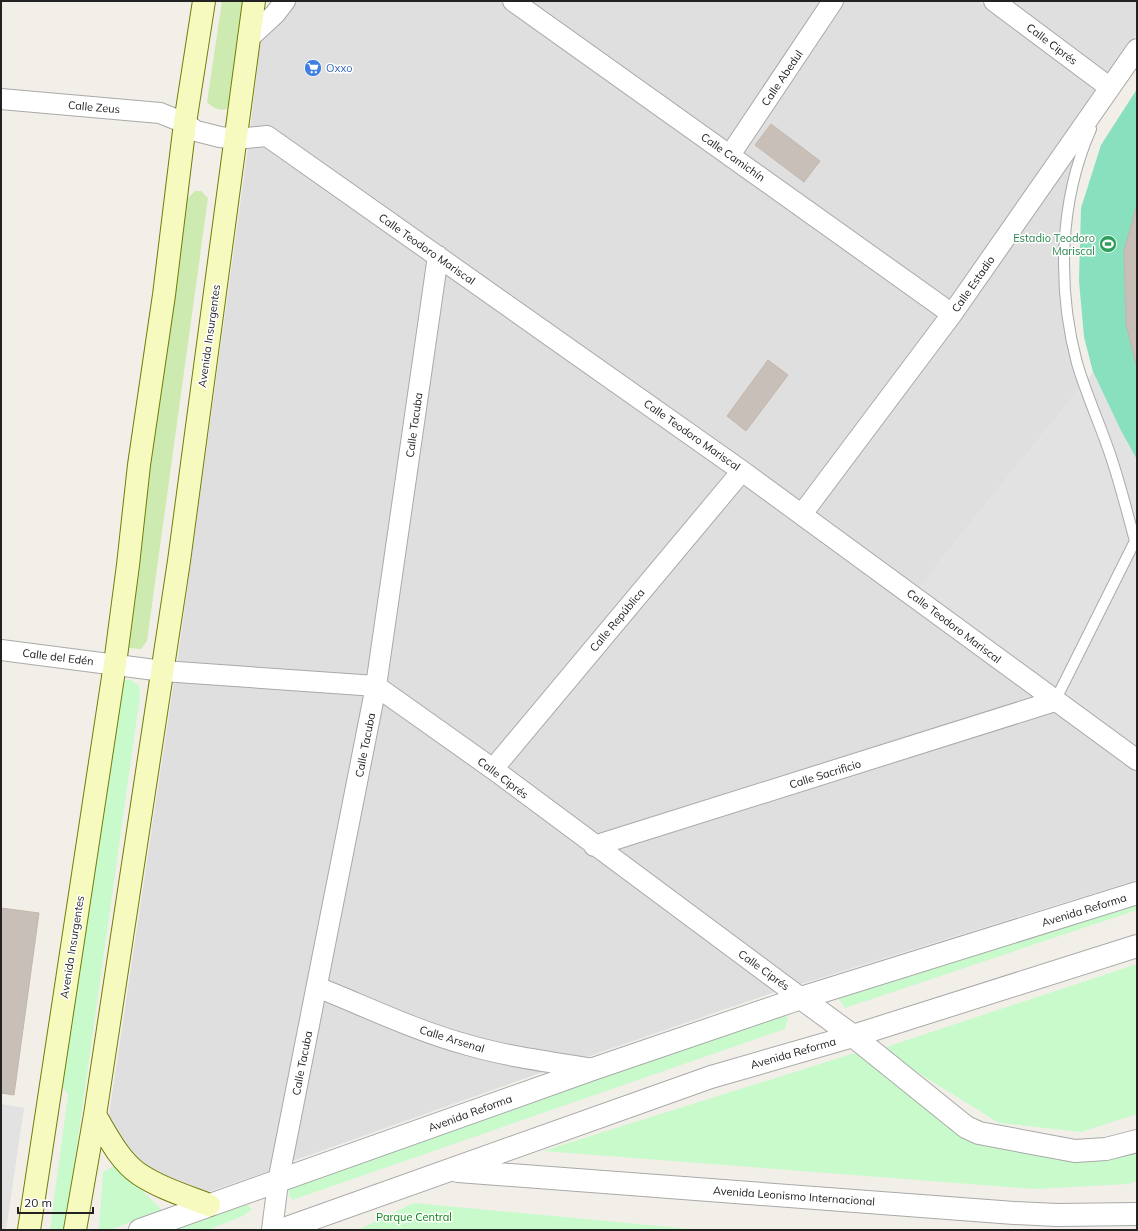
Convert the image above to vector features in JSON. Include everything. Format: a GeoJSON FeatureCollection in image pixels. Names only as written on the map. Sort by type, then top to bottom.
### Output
{"type":"FeatureCollection","features":[{"type":"Feature","properties":{"kind":"main road","name":"Avenida Insurgentes"},"geometry":{"type":"LineString","coordinates":[[29,1230],[115,664],[139,465],[164,295],[185,123],[204,1]]}},
{"type":"Feature","properties":{"kind":"main road","name":"Avenida Insurgentes"},"geometry":{"type":"LineString","coordinates":[[75,1230],[95,1115],[179,561],[254,1]]}},
{"type":"Feature","properties":{"kind":"main road"},"geometry":{"type":"LineString","coordinates":[[95,1115],[118,1152],[138,1173],[162,1186],[209,1205]]}},
{"type":"Feature","properties":{"kind":"street"},"geometry":{"type":"LineString","coordinates":[[248,39],[275,14],[285,1]]}},
{"type":"Feature","properties":{"kind":"street","name":"Calle Camichín"},"geometry":{"type":"LineString","coordinates":[[512,1],[952,314]]}},
{"type":"Feature","properties":{"kind":"street","name":"Calle Abedul"},"geometry":{"type":"LineString","coordinates":[[730,155],[833,1]]}},
{"type":"Feature","properties":{"kind":"street","name":"Calle Ciprés"},"geometry":{"type":"LineString","coordinates":[[994,1],[1109,87]]}},
{"type":"Feature","properties":{"kind":"street","name":"Calle Estadio"},"geometry":{"type":"LineString","coordinates":[[802,514],[952,314],[1109,87],[1137,49]]}},
{"type":"Feature","properties":{"kind":"street","name":"Calle Zeus"},"geometry":{"type":"LineString","coordinates":[[1,99],[160,113],[185,123],[196,131],[236,139]]}},
{"type":"Feature","properties":{"kind":"street","name":"Calle Teodoro Mariscal"},"geometry":{"type":"LineString","coordinates":[[236,139],[267,136],[742,470],[1137,760]]}},
{"type":"Feature","properties":{"kind":"street","name":"Calle Tacuba"},"geometry":{"type":"LineString","coordinates":[[272,1230],[278,1182],[376,686],[438,256]]}},
{"type":"Feature","properties":{"kind":"street","name":"Calle República"},"geometry":{"type":"LineString","coordinates":[[493,769],[742,470]]}},
{"type":"Feature","properties":{"kind":"street","name":"Calle del Edén"},"geometry":{"type":"LineString","coordinates":[[1,650],[115,664]]}},
{"type":"Feature","properties":{"kind":"street"},"geometry":{"type":"LineString","coordinates":[[115,664],[162,671],[376,686]]}},
{"type":"Feature","properties":{"kind":"street","name":"Calle Ciprés"},"geometry":{"type":"LineString","coordinates":[[376,686],[493,769],[594,846],[801,998]]}},
{"type":"Feature","properties":{"kind":"street","name":"Calle Sacrificio"},"geometry":{"type":"LineString","coordinates":[[594,846],[1055,701]]}},
{"type":"Feature","properties":{"kind":"street","name":"Avenida Reforma"},"geometry":{"type":"LineString","coordinates":[[140,1230],[593,1069],[801,998],[1137,893]]}},
{"type":"Feature","properties":{"kind":"street","name":"Avenida Reforma"},"geometry":{"type":"LineString","coordinates":[[281,1230],[606,1113],[711,1077],[852,1036],[1137,946]]}},
{"type":"Feature","properties":{"kind":"street","name":"Calle Arsenal"},"geometry":{"type":"LineString","coordinates":[[317,987],[414,1027],[468,1045],[519,1057],[593,1069]]}},
{"type":"Feature","properties":{"kind":"street","name":"Avenida Reforma"},"geometry":{"type":"LineString","coordinates":[[801,998],[852,1036]]}},
{"type":"Feature","properties":{"kind":"street"},"geometry":{"type":"LineString","coordinates":[[852,1036],[966,1126],[979,1133],[1075,1151],[1106,1149],[1137,1141]]}},
{"type":"Feature","properties":{"kind":"street","name":"Avenida Leonismo Internacional"},"geometry":{"type":"LineString","coordinates":[[451,1170],[1014,1213],[1057,1215],[1137,1214]]}},
{"type":"Feature","properties":{"kind":"lane"},"geometry":{"type":"LineString","coordinates":[[1055,701],[1136,541],[1110,455],[1077,364],[1065,299],[1064,261],[1066,233],[1073,185],[1086,139],[1109,87]]}},
{"type":"Feature","properties":{"kind":"shaded area"},"geometry":{"type":"Polygon","coordinates":[[[296,1],[499,1],[940,316],[801,502],[250,130],[261,39],[280,23],[296,1]]]}},
{"type":"Feature","properties":{"kind":"shaded area"},"geometry":{"type":"Polygon","coordinates":[[[527,1],[823,1],[728,144],[527,1]]]}},
{"type":"Feature","properties":{"kind":"shaded area"},"geometry":{"type":"Polygon","coordinates":[[[843,1],[979,1],[1097,89],[950,301],[741,155],[843,1]]]}},
{"type":"Feature","properties":{"kind":"shaded area"},"geometry":{"type":"Polygon","coordinates":[[[1008,1],[1137,1],[1137,34],[1106,75],[1008,1]]]}},
{"type":"Feature","properties":{"kind":"shaded area"},"geometry":{"type":"Polygon","coordinates":[[[264,145],[429,261],[369,677],[177,663],[248,147],[264,145]]]}},
{"type":"Feature","properties":{"kind":"shaded area"},"geometry":{"type":"Polygon","coordinates":[[[1077,148],[1060,244],[1059,275],[1063,319],[1072,363],[1080,388],[935,567],[919,590],[814,512],[1077,148]]]}},
{"type":"Feature","properties":{"kind":"shaded area"},"geometry":{"type":"Polygon","coordinates":[[[444,271],[730,473],[491,758],[385,682],[444,271]]]}},
{"type":"Feature","properties":{"kind":"shaded area"},"geometry":{"type":"Polygon","coordinates":[[[1093,372],[1120,429],[1137,460],[1137,749],[919,590],[935,567],[1093,372]]]}},
{"type":"Feature","properties":{"kind":"shaded area"},"geometry":{"type":"Polygon","coordinates":[[[743,483],[1036,698],[597,837],[505,768],[743,483]]]}},
{"type":"Feature","properties":{"kind":"shaded area"},"geometry":{"type":"Polygon","coordinates":[[[174,681],[365,694],[272,1170],[202,1194],[143,1166],[126,1149],[108,1121],[174,681]]]}},
{"type":"Feature","properties":{"kind":"shaded area"},"geometry":{"type":"Polygon","coordinates":[[[382,701],[778,991],[581,1059],[472,1038],[426,1022],[327,983],[382,701]]]}},
{"type":"Feature","properties":{"kind":"shaded area"},"geometry":{"type":"Polygon","coordinates":[[[1053,711],[1137,771],[1137,880],[798,985],[613,849],[1053,711]]]}},
{"type":"Feature","properties":{"kind":"shaded area"},"geometry":{"type":"Polygon","coordinates":[[[324,1000],[549,1070],[290,1162],[324,1000]]]}},
{"type":"Feature","properties":{"kind":"shaded area"},"geometry":{"type":"Polygon","coordinates":[[[1,1104],[24,1108],[6,1230],[1,1230],[1,1104]]]}},
{"type":"Feature","properties":{"kind":"green space"},"geometry":{"type":"Polygon","coordinates":[[[222,1],[246,1],[231,108],[221,110],[213,107],[207,102],[222,1]]]}},
{"type":"Feature","properties":{"kind":"green space","name":"Estadio Teodoro Mariscal"},"geometry":{"type":"Polygon","coordinates":[[[1137,89],[1137,460],[1120,429],[1093,372],[1084,337],[1079,281],[1081,208],[1101,145],[1137,89]]]}},
{"type":"Feature","properties":{"kind":"green space"},"geometry":{"type":"Polygon","coordinates":[[[195,191],[201,191],[208,198],[147,641],[141,649],[129,648],[124,639],[186,200],[195,191]]]}},
{"type":"Feature","properties":{"kind":"green space"},"geometry":{"type":"Polygon","coordinates":[[[123,680],[131,680],[139,686],[140,696],[65,1230],[52,1230],[50,1229],[68,1095],[60,1082],[123,680]]]}},
{"type":"Feature","properties":{"kind":"green space"},"geometry":{"type":"Polygon","coordinates":[[[1137,886],[1137,910],[845,1008],[836,995],[1137,886]]]}},
{"type":"Feature","properties":{"kind":"green space"},"geometry":{"type":"Polygon","coordinates":[[[1137,964],[1137,1114],[1081,1132],[999,1123],[880,1049],[1137,964]]]}},
{"type":"Feature","properties":{"kind":"green space"},"geometry":{"type":"Polygon","coordinates":[[[779,1011],[788,1018],[785,1029],[292,1200],[289,1195],[288,1185],[779,1011]]]}},
{"type":"Feature","properties":{"kind":"green space"},"geometry":{"type":"Polygon","coordinates":[[[855,1053],[977,1145],[1105,1160],[1137,1149],[1137,1181],[1128,1184],[1035,1189],[543,1151],[855,1053]]]}},
{"type":"Feature","properties":{"kind":"green space"},"geometry":{"type":"Polygon","coordinates":[[[116,1165],[162,1210],[110,1230],[99,1230],[103,1172],[116,1165]]]}},
{"type":"Feature","properties":{"kind":"green space"},"geometry":{"type":"Polygon","coordinates":[[[244,1202],[252,1209],[243,1216],[208,1230],[172,1230],[244,1202]]]}},
{"type":"Feature","properties":{"kind":"green space","name":"Parque Central"},"geometry":{"type":"Polygon","coordinates":[[[414,1203],[701,1230],[358,1230],[414,1203]]]}},
{"type":"Feature","properties":{"kind":"building"},"geometry":{"type":"Polygon","coordinates":[[[771,124],[820,161],[804,182],[755,145],[771,124]]]}},
{"type":"Feature","properties":{"kind":"building"},"geometry":{"type":"Polygon","coordinates":[[[1137,204],[1137,368],[1126,325],[1124,251],[1137,204]]]}},
{"type":"Feature","properties":{"kind":"building"},"geometry":{"type":"Polygon","coordinates":[[[768,360],[788,375],[746,431],[727,416],[768,360]]]}},
{"type":"Feature","properties":{"kind":"building"},"geometry":{"type":"Polygon","coordinates":[[[1,908],[39,913],[14,1095],[1,1093],[1,908]]]}},
{"type":"Feature","properties":{"kind":"place","name":"Oxxo"},"geometry":{"type":"Point","coordinates":[313,68]}},
{"type":"Feature","properties":{"kind":"place","name":"Estadio Teodoro Mariscal"},"geometry":{"type":"Point","coordinates":[1108,244]}}]}
